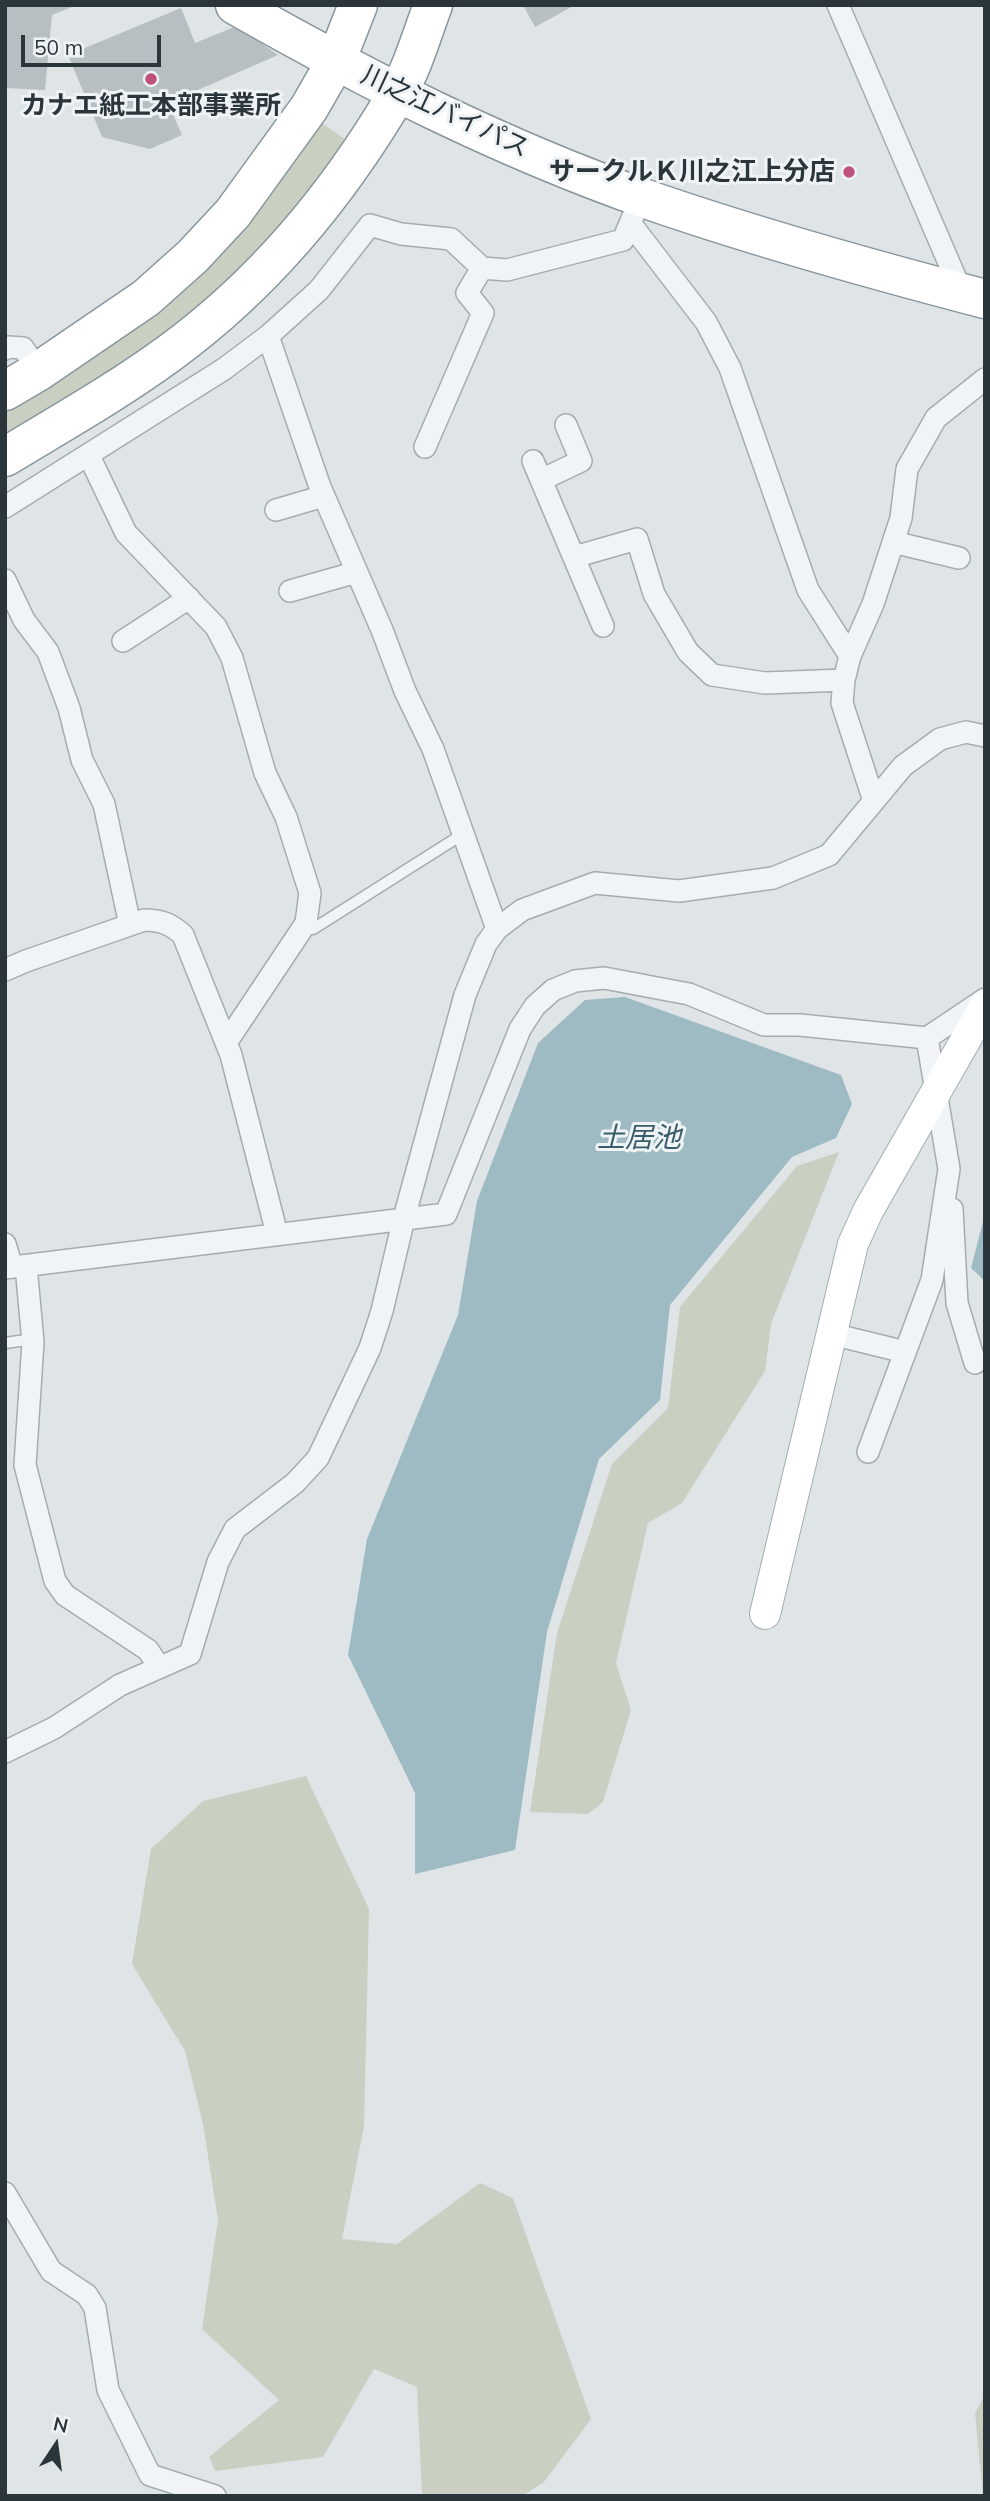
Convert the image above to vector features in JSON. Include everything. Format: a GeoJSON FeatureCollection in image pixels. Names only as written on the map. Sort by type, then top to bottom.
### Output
{"type":"FeatureCollection","features":[{"type":"Feature","properties":{"kind":"highway","name":"川之江バイパス"},"geometry":{"type":"LineString","coordinates":[[235,5],[336,61],[450,118],[532,154],[636,210],[816,253],[974,296]]}},
{"type":"Feature","properties":{"kind":"highway"},"geometry":{"type":"LineString","coordinates":[[5,391],[39,372],[146,298],[193,256],[233,213],[309,108],[336,61],[358,5]]}},
{"type":"Feature","properties":{"kind":"highway"},"geometry":{"type":"LineString","coordinates":[[5,457],[116,390],[173,351],[246,288],[297,237],[332,194],[398,92],[433,5]]}},
{"type":"Feature","properties":{"kind":"street"},"geometry":{"type":"LineString","coordinates":[[838,5],[974,296]]}},
{"type":"Feature","properties":{"kind":"street"},"geometry":{"type":"LineString","coordinates":[[5,508],[224,369],[268,336],[319,290],[370,225],[401,234],[451,239],[482,268],[507,270],[623,240],[636,210]]}},
{"type":"Feature","properties":{"kind":"street"},"geometry":{"type":"LineString","coordinates":[[636,210],[706,322],[730,368],[808,590],[850,656]]}},
{"type":"Feature","properties":{"kind":"street"},"geometry":{"type":"LineString","coordinates":[[425,447],[483,313],[467,293],[482,268]]}},
{"type":"Feature","properties":{"kind":"street"},"geometry":{"type":"LineString","coordinates":[[268,336],[324,496],[382,630],[405,691],[433,749],[497,929]]}},
{"type":"Feature","properties":{"kind":"street"},"geometry":{"type":"LineString","coordinates":[[5,349],[23,348],[39,372]]}},
{"type":"Feature","properties":{"kind":"street"},"geometry":{"type":"LineString","coordinates":[[874,801],[842,703],[850,656],[873,604],[901,517],[907,469],[936,418],[985,379]]}},
{"type":"Feature","properties":{"kind":"street"},"geometry":{"type":"LineString","coordinates":[[566,425],[582,461],[537,471],[603,626]]}},
{"type":"Feature","properties":{"kind":"street"},"geometry":{"type":"LineString","coordinates":[[89,456],[126,533],[216,627],[232,658],[265,773],[286,817],[310,893],[303,929],[226,1043]]}},
{"type":"Feature","properties":{"kind":"street"},"geometry":{"type":"LineString","coordinates":[[276,510],[324,496]]}},
{"type":"Feature","properties":{"kind":"street"},"geometry":{"type":"LineString","coordinates":[[574,557],[637,539],[654,594],[688,652],[712,675],[765,683],[844,680]]}},
{"type":"Feature","properties":{"kind":"street"},"geometry":{"type":"LineString","coordinates":[[893,542],[959,558]]}},
{"type":"Feature","properties":{"kind":"street"},"geometry":{"type":"LineString","coordinates":[[290,591],[356,572]]}},
{"type":"Feature","properties":{"kind":"street"},"geometry":{"type":"LineString","coordinates":[[5,580],[24,620],[48,652],[69,708],[82,760],[104,804],[130,925]]}},
{"type":"Feature","properties":{"kind":"street"},"geometry":{"type":"LineString","coordinates":[[123,641],[189,598]]}},
{"type":"Feature","properties":{"kind":"street"},"geometry":{"type":"LineString","coordinates":[[5,1752],[54,1728],[120,1685],[190,1654],[218,1562],[234,1529],[295,1483],[318,1458],[370,1349],[465,995],[486,944],[497,929],[522,910],[595,883],[680,891],[772,878],[829,855],[903,765],[940,739],[966,732],[985,736]]}},
{"type":"Feature","properties":{"kind":"street"},"geometry":{"type":"LineString","coordinates":[[5,970],[144,920],[157,920],[172,926],[183,935],[226,1043],[277,1234]]}},
{"type":"Feature","properties":{"kind":"street"},"geometry":{"type":"LineString","coordinates":[[14,1267],[446,1214],[520,1029],[535,1006],[553,990],[575,981],[604,978],[689,994],[764,1025],[800,1025],[927,1038],[985,999]]}},
{"type":"Feature","properties":{"kind":"street"},"geometry":{"type":"LineString","coordinates":[[765,1614],[853,1244],[867,1211],[985,1006]]}},
{"type":"Feature","properties":{"kind":"street"},"geometry":{"type":"LineString","coordinates":[[927,1038],[949,1169],[957,1303],[975,1363]]}},
{"type":"Feature","properties":{"kind":"street"},"geometry":{"type":"LineString","coordinates":[[868,1452],[932,1280],[949,1169]]}},
{"type":"Feature","properties":{"kind":"street"},"geometry":{"type":"LineString","coordinates":[[5,1244],[14,1267],[33,1339],[16,1448],[25,1465],[55,1581],[65,1595],[148,1650],[159,1667]]}},
{"type":"Feature","properties":{"kind":"street"},"geometry":{"type":"LineString","coordinates":[[832,1335],[905,1352]]}},
{"type":"Feature","properties":{"kind":"street"},"geometry":{"type":"LineString","coordinates":[[5,2193],[51,2271],[87,2295],[95,2308],[108,2390],[150,2474],[215,2496]]}},
{"type":"Feature","properties":{"kind":"lane"},"geometry":{"type":"LineString","coordinates":[[303,929],[313,929],[463,834]]}},
{"type":"Feature","properties":{"kind":"lane"},"geometry":{"type":"LineString","coordinates":[[5,1343],[33,1339]]}},
{"type":"Feature","properties":{"kind":"green space"},"geometry":{"type":"Polygon","coordinates":[[[322,123],[346,140],[307,196],[211,303],[5,442],[5,406],[264,199],[322,123]]]}},
{"type":"Feature","properties":{"kind":"green space"},"geometry":{"type":"Polygon","coordinates":[[[839,1152],[771,1324],[765,1371],[682,1503],[648,1523],[616,1663],[631,1710],[603,1802],[588,1814],[530,1812],[557,1633],[612,1464],[668,1408],[680,1307],[797,1166],[839,1152]]]}},
{"type":"Feature","properties":{"kind":"green space"},"geometry":{"type":"Polygon","coordinates":[[[306,1776],[369,1909],[364,2126],[342,2239],[397,2244],[480,2183],[513,2198],[591,2419],[544,2482],[522,2496],[422,2496],[417,2387],[374,2369],[323,2457],[215,2471],[209,2457],[279,2400],[202,2329],[218,2220],[203,2124],[185,2051],[132,1964],[151,1849],[203,1801],[306,1776]]]}},
{"type":"Feature","properties":{"kind":"green space"},"geometry":{"type":"Polygon","coordinates":[[[985,2394],[985,2496],[983,2496],[975,2413],[985,2394]]]}},
{"type":"Feature","properties":{"kind":"water","name":"土居池"},"geometry":{"type":"Polygon","coordinates":[[[625,997],[841,1075],[852,1104],[836,1138],[792,1157],[670,1305],[660,1400],[599,1459],[547,1632],[515,1850],[415,1874],[415,1793],[348,1655],[367,1539],[458,1315],[477,1201],[538,1043],[585,1000],[625,997]]]}},
{"type":"Feature","properties":{"kind":"water"},"geometry":{"type":"Polygon","coordinates":[[[985,1214],[985,1281],[971,1268],[985,1214]]]}},
{"type":"Feature","properties":{"kind":"building"},"geometry":{"type":"Polygon","coordinates":[[[5,5],[77,5],[52,15],[45,90],[5,88],[5,5]]]}},
{"type":"Feature","properties":{"kind":"building"},"geometry":{"type":"Polygon","coordinates":[[[523,5],[575,5],[535,27],[523,5]]]}},
{"type":"Feature","properties":{"kind":"building","name":"カナエ紙工本部事業所"},"geometry":{"type":"Polygon","coordinates":[[[181,8],[195,43],[237,26],[278,55],[168,103],[182,135],[150,149],[102,137],[68,55],[181,8]]]}},
{"type":"Feature","properties":{"kind":"place","name":"カナエ紙工本部事業所"},"geometry":{"type":"Point","coordinates":[151,79]}},
{"type":"Feature","properties":{"kind":"place","name":"サークルＫ川之江上分店"},"geometry":{"type":"Point","coordinates":[849,172]}}]}
